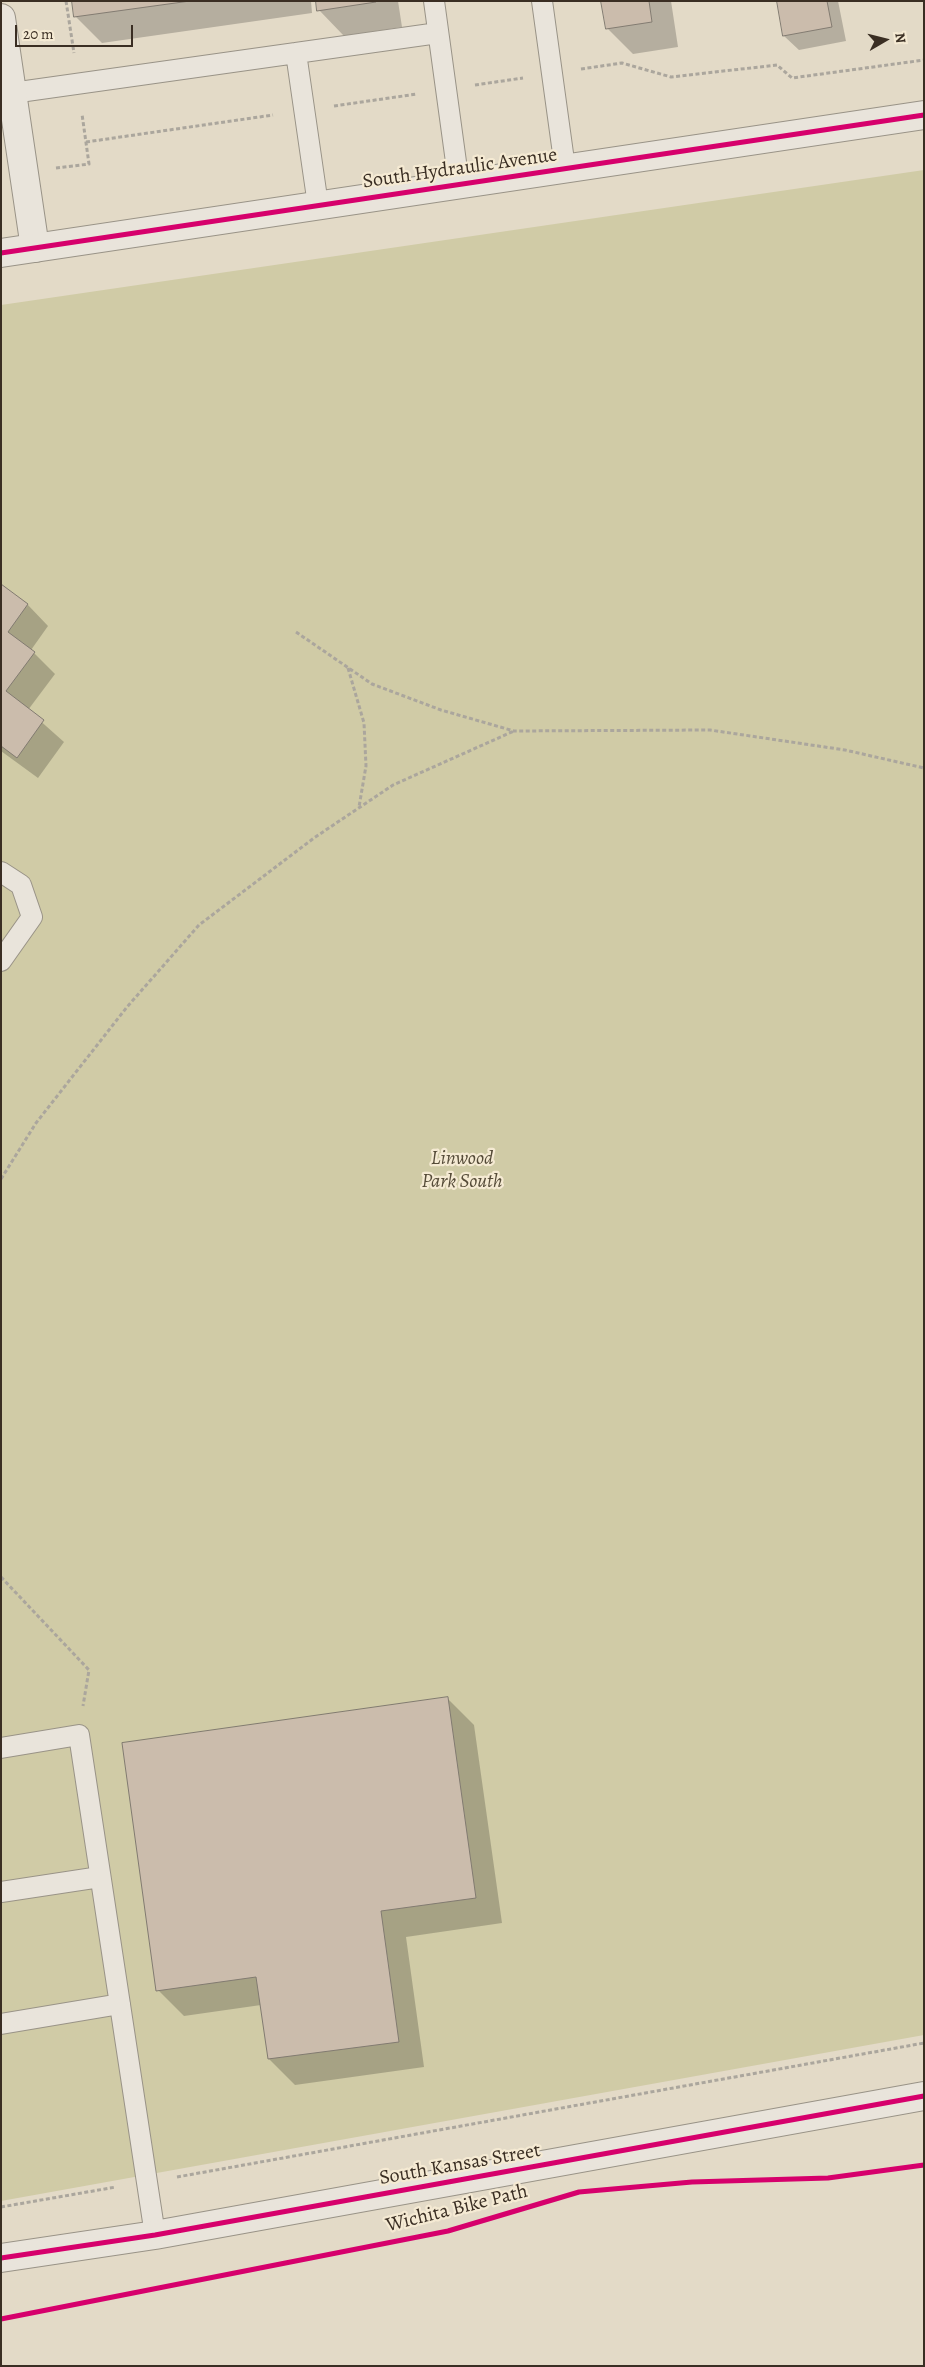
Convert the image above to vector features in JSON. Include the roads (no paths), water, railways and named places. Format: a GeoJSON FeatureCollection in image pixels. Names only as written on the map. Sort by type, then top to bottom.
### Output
{"type":"FeatureCollection","features":[{"type":"Feature","properties":{"kind":"street"},"geometry":{"type":"LineString","coordinates":[[1,18],[35,248]]}},
{"type":"Feature","properties":{"kind":"street","name":"South Hydraulic Avenue"},"geometry":{"type":"LineString","coordinates":[[1,253],[924,115]]}},
{"type":"Feature","properties":{"kind":"street","name":"South Kansas Street"},"geometry":{"type":"LineString","coordinates":[[1,2258],[155,2235],[924,2096]]}},
{"type":"Feature","properties":{"kind":"lane"},"geometry":{"type":"LineString","coordinates":[[434,1],[459,184]]}},
{"type":"Feature","properties":{"kind":"lane"},"geometry":{"type":"LineString","coordinates":[[542,1],[565,168]]}},
{"type":"Feature","properties":{"kind":"lane"},"geometry":{"type":"LineString","coordinates":[[12,93],[438,33]]}},
{"type":"Feature","properties":{"kind":"lane"},"geometry":{"type":"LineString","coordinates":[[296,53],[318,205]]}},
{"type":"Feature","properties":{"kind":"lane"},"geometry":{"type":"LineString","coordinates":[[1,872],[21,885],[32,917],[1,960]]}},
{"type":"Feature","properties":{"kind":"lane"},"geometry":{"type":"LineString","coordinates":[[1,1748],[78,1735],[155,2235]]}},
{"type":"Feature","properties":{"kind":"lane"},"geometry":{"type":"LineString","coordinates":[[1,1892],[100,1877]]}},
{"type":"Feature","properties":{"kind":"lane"},"geometry":{"type":"LineString","coordinates":[[1,2024],[120,2004]]}},
{"type":"Feature","properties":{"kind":"park label","name":"Linwood Park South"},"geometry":{"type":"Point","coordinates":[462,1170]}}]}
